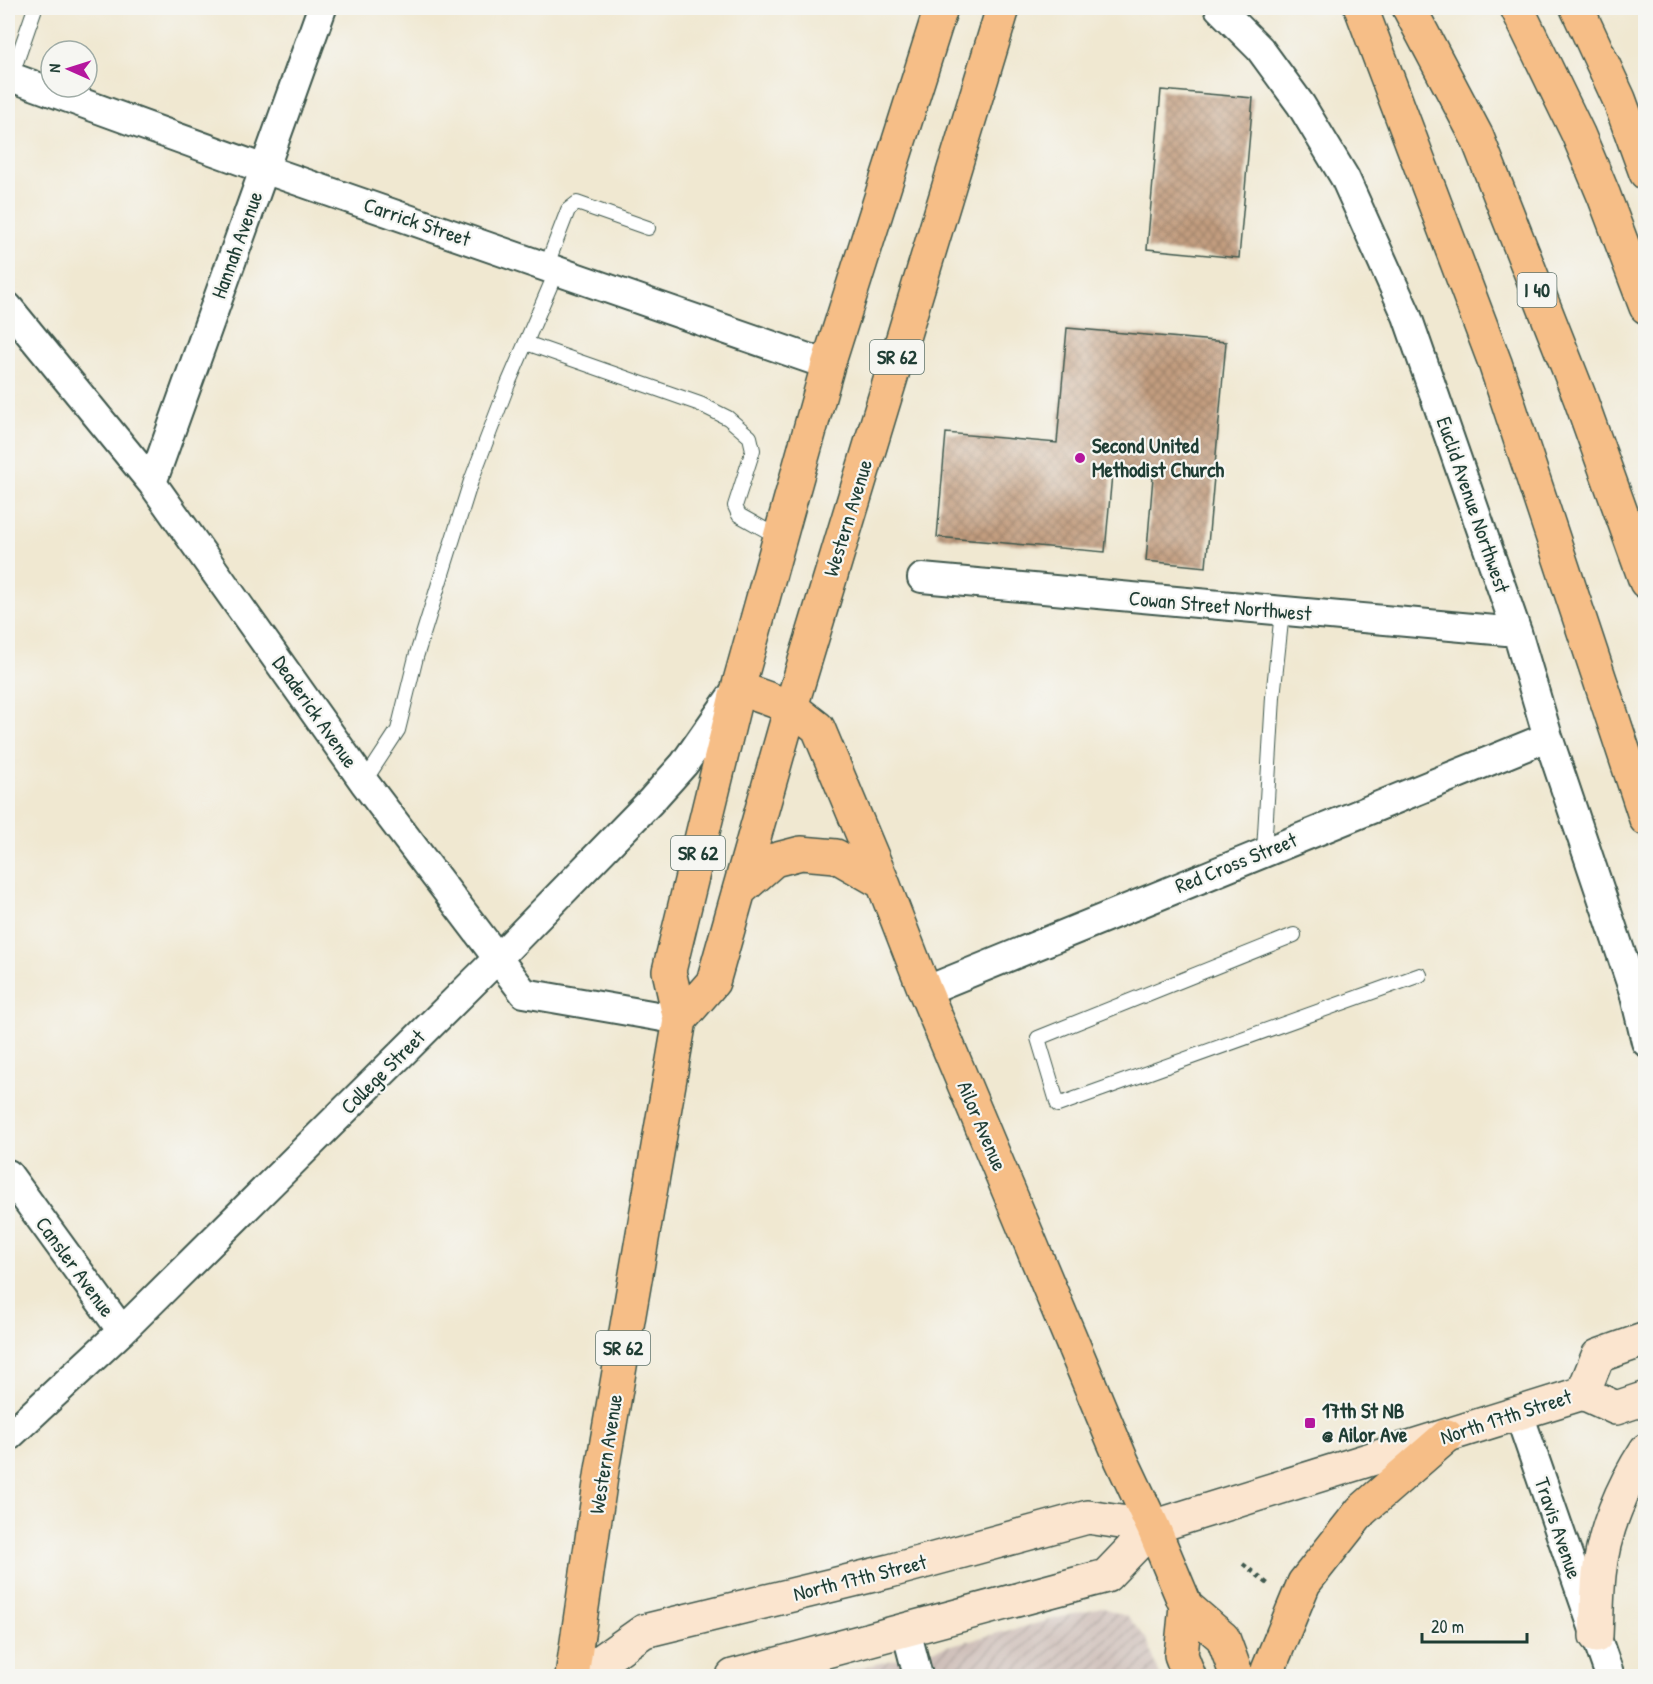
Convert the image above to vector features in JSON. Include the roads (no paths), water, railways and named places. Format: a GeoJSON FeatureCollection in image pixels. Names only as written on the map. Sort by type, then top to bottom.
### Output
{"type":"FeatureCollection","features":[{"type":"Feature","properties":{"kind":"main road","name":"Western Avenue"},"geometry":{"type":"LineString","coordinates":[[572,1677],[602,1470],[680,1020],[669,971],[738,688],[828,365],[941,8]]}},
{"type":"Feature","properties":{"kind":"main road","name":"Western Avenue"},"geometry":{"type":"LineString","coordinates":[[680,1020],[713,982],[791,706],[1003,8]]}},
{"type":"Feature","properties":{"kind":"main road"},"geometry":{"type":"LineString","coordinates":[[1361,8],[1495,363],[1646,819]]}},
{"type":"Feature","properties":{"kind":"main road","name":"I 40"},"geometry":{"type":"LineString","coordinates":[[1409,8],[1477,137],[1580,398],[1646,582]]}},
{"type":"Feature","properties":{"kind":"main road"},"geometry":{"type":"LineString","coordinates":[[1517,8],[1578,134],[1646,307]]}},
{"type":"Feature","properties":{"kind":"main road"},"geometry":{"type":"LineString","coordinates":[[1535,8],[1578,134]]}},
{"type":"Feature","properties":{"kind":"main road"},"geometry":{"type":"LineString","coordinates":[[1577,8],[1619,99],[1646,173]]}},
{"type":"Feature","properties":{"kind":"main road","name":"Ailor Avenue"},"geometry":{"type":"LineString","coordinates":[[738,688],[791,706],[818,728],[925,991],[1112,1437],[1186,1606],[1223,1638],[1237,1677]]}},
{"type":"Feature","properties":{"kind":"main road"},"geometry":{"type":"LineString","coordinates":[[741,889],[774,860],[801,853],[836,856],[883,884]]}},
{"type":"Feature","properties":{"kind":"main road","name":"North 17th Street"},"geometry":{"type":"LineString","coordinates":[[1583,1393],[1598,1356],[1646,1339]]}},
{"type":"Feature","properties":{"kind":"main road","name":"North 17th Street"},"geometry":{"type":"LineString","coordinates":[[580,1677],[644,1631],[890,1571],[1088,1517],[1153,1527],[1583,1393],[1616,1408],[1646,1398]]}},
{"type":"Feature","properties":{"kind":"main road"},"geometry":{"type":"LineString","coordinates":[[1268,1677],[1268,1670],[1304,1583],[1361,1510],[1447,1436]]}},
{"type":"Feature","properties":{"kind":"main road"},"geometry":{"type":"LineString","coordinates":[[1596,1636],[1599,1574],[1611,1521],[1632,1470],[1646,1450]]}},
{"type":"Feature","properties":{"kind":"main road","name":"North 17th Street"},"geometry":{"type":"LineString","coordinates":[[738,1676],[1106,1576],[1153,1527]]}},
{"type":"Feature","properties":{"kind":"main road","name":"Ailor Avenue"},"geometry":{"type":"LineString","coordinates":[[1186,1606],[1181,1655],[1189,1677]]}},
{"type":"Feature","properties":{"kind":"street","name":"Hannah Avenue"},"geometry":{"type":"LineString","coordinates":[[152,483],[322,8]]}},
{"type":"Feature","properties":{"kind":"street","name":"Euclid Avenue Northwest"},"geometry":{"type":"LineString","coordinates":[[1219,8],[1260,49],[1301,105],[1346,178],[1407,316],[1517,632],[1548,737],[1634,992],[1646,1042]]}},
{"type":"Feature","properties":{"kind":"street","name":"Carrick Street"},"geometry":{"type":"LineString","coordinates":[[9,77],[264,169],[828,365]]}},
{"type":"Feature","properties":{"kind":"street","name":"Deaderick Avenue"},"geometry":{"type":"LineString","coordinates":[[8,307],[152,483],[364,782],[524,993],[680,1020]]}},
{"type":"Feature","properties":{"kind":"street","name":"Cowan Street Northwest"},"geometry":{"type":"LineString","coordinates":[[922,578],[1517,632]]}},
{"type":"Feature","properties":{"kind":"street","name":"College Street"},"geometry":{"type":"LineString","coordinates":[[8,1437],[122,1331],[497,959],[684,764],[738,688]]}},
{"type":"Feature","properties":{"kind":"street","name":"Red Cross Street"},"geometry":{"type":"LineString","coordinates":[[925,991],[1548,737]]}},
{"type":"Feature","properties":{"kind":"street","name":"Cansler Avenue"},"geometry":{"type":"LineString","coordinates":[[8,1174],[122,1331]]}},
{"type":"Feature","properties":{"kind":"street","name":"Travis Avenue"},"geometry":{"type":"LineString","coordinates":[[1519,1414],[1610,1677]]}},
{"type":"Feature","properties":{"kind":"street"},"geometry":{"type":"LineString","coordinates":[[906,1630],[918,1677]]}},
{"type":"Feature","properties":{"kind":"lane"},"geometry":{"type":"LineString","coordinates":[[9,77],[35,8]]}},
{"type":"Feature","properties":{"kind":"lane"},"geometry":{"type":"LineString","coordinates":[[364,782],[398,730],[416,657],[471,482],[526,343],[568,210],[577,203],[648,228]]}},
{"type":"Feature","properties":{"kind":"lane"},"geometry":{"type":"LineString","coordinates":[[526,343],[700,404],[728,418],[750,437],[753,450],[735,506],[739,515],[781,538]]}},
{"type":"Feature","properties":{"kind":"lane"},"geometry":{"type":"LineString","coordinates":[[1264,851],[1273,696],[1282,612]]}},
{"type":"Feature","properties":{"kind":"lane"},"geometry":{"type":"LineString","coordinates":[[1294,935],[1038,1038],[1058,1105],[1420,975]]}},
{"type":"Feature","properties":{"kind":"place","name":"Second United Methodist Church"},"geometry":{"type":"Point","coordinates":[1080,458]}},
{"type":"Feature","properties":{"kind":"place","name":"17th St NB @ Ailor Ave"},"geometry":{"type":"Point","coordinates":[1310,1423]}}]}
